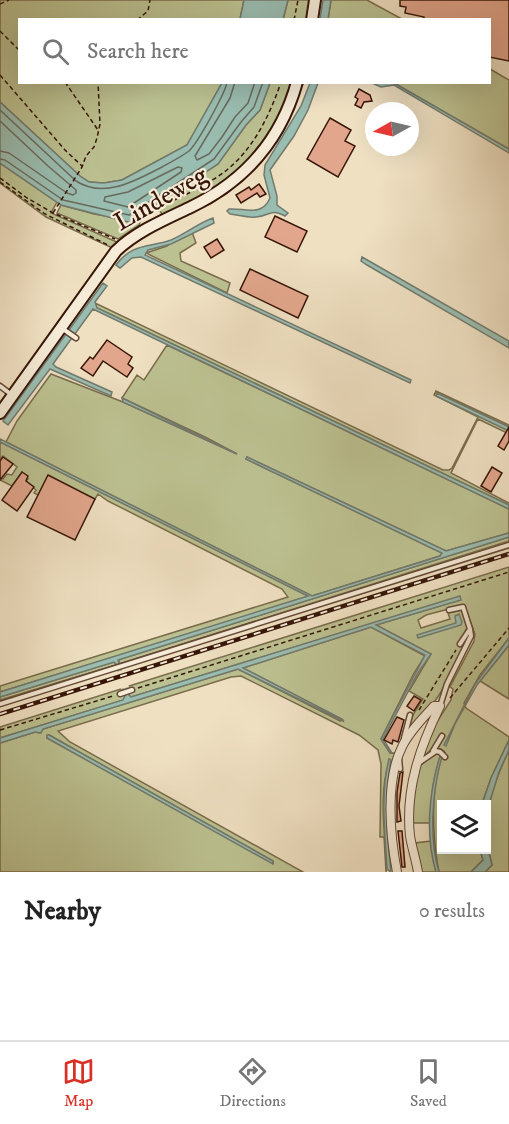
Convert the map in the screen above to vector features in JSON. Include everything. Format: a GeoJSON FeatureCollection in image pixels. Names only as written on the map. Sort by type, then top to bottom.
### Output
{"type":"FeatureCollection","features":[{"type":"Feature","properties":{"kind":"main road"},"geometry":{"type":"LineString","coordinates":[[312,18],[315,0]]}},
{"type":"Feature","properties":{"kind":"main road","name":"Lindeweg"},"geometry":{"type":"LineString","coordinates":[[0,413],[63,330],[117,246],[211,198],[243,174],[263,154],[278,131],[291,104],[296,84]]}},
{"type":"Feature","properties":{"kind":"street"},"geometry":{"type":"LineString","coordinates":[[397,872],[392,837],[391,803],[394,769],[401,750],[434,706],[440,706],[424,739],[411,789],[410,837],[418,872]]}},
{"type":"Feature","properties":{"kind":"lane"},"geometry":{"type":"LineString","coordinates":[[63,330],[75,337]]}},
{"type":"Feature","properties":{"kind":"lane"},"geometry":{"type":"LineString","coordinates":[[0,386],[12,395]]}},
{"type":"Feature","properties":{"kind":"lane"},"geometry":{"type":"LineString","coordinates":[[0,704],[509,545]]}},
{"type":"Feature","properties":{"kind":"lane"},"geometry":{"type":"LineString","coordinates":[[440,706],[447,684],[470,639],[470,629],[463,607],[449,610]]}},
{"type":"Feature","properties":{"kind":"lane"},"geometry":{"type":"LineString","coordinates":[[460,644],[470,629]]}},
{"type":"Feature","properties":{"kind":"lane"},"geometry":{"type":"LineString","coordinates":[[120,694],[132,690]]}},
{"type":"Feature","properties":{"kind":"lane"},"geometry":{"type":"LineString","coordinates":[[400,769],[401,750],[410,719]]}},
{"type":"Feature","properties":{"kind":"lane"},"geometry":{"type":"LineString","coordinates":[[417,762],[424,760],[433,752],[442,736]]}},
{"type":"Feature","properties":{"kind":"lane"},"geometry":{"type":"LineString","coordinates":[[433,752],[440,752],[445,757]]}},
{"type":"Feature","properties":{"kind":"path"},"geometry":{"type":"LineString","coordinates":[[0,4],[9,0]]}},
{"type":"Feature","properties":{"kind":"path"},"geometry":{"type":"LineString","coordinates":[[139,18],[148,11],[150,0]]}},
{"type":"Feature","properties":{"kind":"path"},"geometry":{"type":"LineString","coordinates":[[294,18],[298,0]]}},
{"type":"Feature","properties":{"kind":"path"},"geometry":{"type":"LineString","coordinates":[[0,32],[18,49]]}},
{"type":"Feature","properties":{"kind":"path"},"geometry":{"type":"LineString","coordinates":[[0,75],[82,167]]}},
{"type":"Feature","properties":{"kind":"path"},"geometry":{"type":"LineString","coordinates":[[66,84],[99,130]]}},
{"type":"Feature","properties":{"kind":"path"},"geometry":{"type":"LineString","coordinates":[[52,213],[82,167],[86,156],[94,147],[99,130],[98,84]]}},
{"type":"Feature","properties":{"kind":"path"},"geometry":{"type":"LineString","coordinates":[[141,225],[145,218],[218,177],[230,167],[250,145],[267,120],[280,84]]}},
{"type":"Feature","properties":{"kind":"path"},"geometry":{"type":"LineString","coordinates":[[0,180],[45,214],[117,246]]}},
{"type":"Feature","properties":{"kind":"path"},"geometry":{"type":"LineString","coordinates":[[0,180],[52,213],[104,233],[117,246]]}},
{"type":"Feature","properties":{"kind":"path"},"geometry":{"type":"LineString","coordinates":[[132,690],[509,572]]}},
{"type":"Feature","properties":{"kind":"path"},"geometry":{"type":"LineString","coordinates":[[440,706],[452,696],[509,628]]}},
{"type":"Feature","properties":{"kind":"path"},"geometry":{"type":"LineString","coordinates":[[410,719],[460,644]]}},
{"type":"Feature","properties":{"kind":"path"},"geometry":{"type":"LineString","coordinates":[[0,730],[120,694]]}},
{"type":"Feature","properties":{"kind":"green space"},"geometry":{"type":"Polygon","coordinates":[[[0,0],[244,0],[240,18],[18,18],[18,84],[221,84],[187,145],[122,180],[104,183],[89,182],[0,102],[0,0]]]}},
{"type":"Feature","properties":{"kind":"green space"},"geometry":{"type":"Polygon","coordinates":[[[288,0],[310,0],[307,18],[284,18],[288,0]]]}},
{"type":"Feature","properties":{"kind":"green space"},"geometry":{"type":"Polygon","coordinates":[[[331,0],[367,0],[400,18],[328,18],[331,0]]]}},
{"type":"Feature","properties":{"kind":"green space"},"geometry":{"type":"Polygon","coordinates":[[[491,70],[509,80],[509,149],[396,84],[491,84],[491,70]]]}},
{"type":"Feature","properties":{"kind":"green space"},"geometry":{"type":"Polygon","coordinates":[[[270,84],[293,84],[266,141],[232,179],[163,216],[160,211],[155,210],[141,220],[139,225],[118,239],[57,213],[61,205],[94,214],[135,221],[136,217],[218,164],[246,125],[260,110],[270,84]]]}},
{"type":"Feature","properties":{"kind":"green space"},"geometry":{"type":"Polygon","coordinates":[[[0,163],[57,202],[51,213],[119,243],[112,248],[46,217],[0,183],[0,163]]]}},
{"type":"Feature","properties":{"kind":"green space"},"geometry":{"type":"Polygon","coordinates":[[[192,232],[196,243],[180,253],[181,261],[230,283],[227,293],[146,253],[167,246],[192,232]]]}},
{"type":"Feature","properties":{"kind":"green space"},"geometry":{"type":"Polygon","coordinates":[[[95,303],[443,470],[452,468],[478,417],[434,395],[436,391],[509,425],[509,427],[438,393],[436,395],[509,431],[509,434],[478,419],[451,473],[509,505],[97,308],[95,303]]]}},
{"type":"Feature","properties":{"kind":"green space"},"geometry":{"type":"Polygon","coordinates":[[[167,345],[509,509],[509,533],[446,551],[247,457],[246,459],[442,553],[440,556],[312,596],[6,442],[17,421],[51,374],[123,402],[237,454],[122,398],[137,375],[144,380],[167,345]]]}},
{"type":"Feature","properties":{"kind":"green space"},"geometry":{"type":"Polygon","coordinates":[[[0,442],[308,597],[0,692],[0,686],[288,597],[282,589],[98,494],[95,499],[48,476],[38,495],[34,493],[36,490],[26,481],[28,479],[22,472],[12,486],[0,480],[0,477],[3,479],[7,474],[12,475],[17,467],[3,456],[0,459],[0,442]]]}},
{"type":"Feature","properties":{"kind":"green space"},"geometry":{"type":"Polygon","coordinates":[[[509,537],[509,541],[119,664],[121,659],[509,537]]]}},
{"type":"Feature","properties":{"kind":"green space"},"geometry":{"type":"Polygon","coordinates":[[[509,567],[509,638],[480,675],[464,703],[466,708],[509,737],[509,740],[483,800],[437,800],[437,854],[481,854],[483,860],[471,872],[439,872],[435,840],[434,812],[435,784],[441,757],[433,789],[431,823],[413,823],[413,800],[418,767],[435,753],[446,756],[444,751],[438,748],[443,737],[440,735],[434,747],[422,758],[433,728],[451,700],[453,689],[450,687],[474,641],[475,634],[464,605],[426,615],[418,620],[421,628],[450,619],[448,613],[460,610],[468,626],[459,644],[469,633],[469,636],[441,692],[407,733],[411,718],[423,699],[409,691],[431,654],[376,625],[460,600],[460,597],[131,697],[128,694],[132,692],[131,688],[126,687],[509,567]]]}},
{"type":"Feature","properties":{"kind":"green space"},"geometry":{"type":"Polygon","coordinates":[[[371,627],[425,656],[381,739],[390,753],[396,753],[390,836],[387,836],[387,832],[390,759],[384,785],[386,871],[384,837],[380,837],[381,764],[378,750],[359,735],[241,676],[231,677],[58,731],[70,742],[303,872],[0,872],[0,743],[35,732],[40,733],[43,729],[238,669],[340,721],[343,720],[243,668],[371,627]],[[49,735],[47,738],[273,863],[49,735]]]}},
{"type":"Feature","properties":{"kind":"green space"},"geometry":{"type":"Polygon","coordinates":[[[509,645],[509,699],[480,681],[509,645]]]}},
{"type":"Feature","properties":{"kind":"green space"},"geometry":{"type":"Polygon","coordinates":[[[114,662],[116,665],[0,700],[0,697],[114,662]]]}},
{"type":"Feature","properties":{"kind":"green space"},"geometry":{"type":"Polygon","coordinates":[[[124,688],[119,692],[121,696],[125,694],[124,700],[0,738],[0,727],[124,688]]]}},
{"type":"Feature","properties":{"kind":"green space"},"geometry":{"type":"Polygon","coordinates":[[[509,750],[509,872],[485,872],[492,865],[490,800],[509,750]]]}},
{"type":"Feature","properties":{"kind":"green space"},"geometry":{"type":"Polygon","coordinates":[[[431,841],[436,872],[421,872],[415,843],[431,841]]]}},
{"type":"Feature","properties":{"kind":"water"},"geometry":{"type":"Polygon","coordinates":[[[244,0],[288,0],[283,18],[240,18],[244,0]]]}},
{"type":"Feature","properties":{"kind":"water"},"geometry":{"type":"Polygon","coordinates":[[[323,0],[331,0],[328,18],[320,18],[323,0]]]}},
{"type":"Feature","properties":{"kind":"water"},"geometry":{"type":"Polygon","coordinates":[[[221,84],[270,84],[260,110],[246,125],[218,164],[137,217],[132,223],[61,205],[0,163],[0,102],[89,182],[104,183],[122,180],[187,145],[221,84]]]}},
{"type":"Feature","properties":{"kind":"water"},"geometry":{"type":"Polygon","coordinates":[[[310,84],[318,84],[308,110],[294,136],[270,170],[277,205],[288,213],[285,216],[273,213],[253,217],[230,214],[227,211],[229,209],[258,210],[267,204],[270,198],[264,175],[265,165],[301,106],[310,84]]]}},
{"type":"Feature","properties":{"kind":"water"},"geometry":{"type":"Polygon","coordinates":[[[374,84],[396,84],[509,149],[509,153],[394,85],[381,87],[374,84]]]}},
{"type":"Feature","properties":{"kind":"water"},"geometry":{"type":"Polygon","coordinates":[[[213,218],[214,223],[171,244],[148,250],[145,255],[411,380],[410,383],[141,257],[132,258],[120,268],[116,265],[134,250],[171,240],[213,218]]]}},
{"type":"Feature","properties":{"kind":"water"},"geometry":{"type":"Polygon","coordinates":[[[362,257],[509,341],[509,348],[367,265],[361,261],[362,257]]]}},
{"type":"Feature","properties":{"kind":"water"},"geometry":{"type":"Polygon","coordinates":[[[103,283],[107,286],[95,302],[97,308],[509,505],[509,509],[93,309],[53,364],[112,392],[111,396],[50,369],[8,425],[3,421],[103,283]]]}},
{"type":"Feature","properties":{"kind":"water"},"geometry":{"type":"Polygon","coordinates":[[[437,393],[509,427],[509,431],[436,396],[437,393]]]}},
{"type":"Feature","properties":{"kind":"water"},"geometry":{"type":"Polygon","coordinates":[[[122,398],[237,454],[123,402],[122,398]]]}},
{"type":"Feature","properties":{"kind":"water"},"geometry":{"type":"Polygon","coordinates":[[[0,439],[312,596],[440,556],[442,553],[246,459],[247,457],[446,551],[509,533],[509,537],[118,660],[128,694],[131,697],[460,596],[461,600],[376,625],[431,654],[418,673],[383,739],[392,753],[381,739],[425,655],[371,627],[243,668],[343,721],[238,669],[43,729],[41,733],[35,732],[0,743],[0,738],[123,700],[125,696],[114,662],[0,697],[0,692],[308,596],[0,442],[0,439]]]}},
{"type":"Feature","properties":{"kind":"water"},"geometry":{"type":"Polygon","coordinates":[[[459,614],[461,625],[418,638],[417,635],[456,623],[455,616],[459,614]]]}},
{"type":"Feature","properties":{"kind":"water"},"geometry":{"type":"Polygon","coordinates":[[[509,638],[509,645],[477,685],[455,724],[446,746],[444,745],[475,684],[509,638]]]}},
{"type":"Feature","properties":{"kind":"water"},"geometry":{"type":"Polygon","coordinates":[[[49,735],[273,861],[273,864],[47,738],[49,735]]]}},
{"type":"Feature","properties":{"kind":"water"},"geometry":{"type":"Polygon","coordinates":[[[509,740],[509,750],[490,800],[483,800],[509,740]]]}},
{"type":"Feature","properties":{"kind":"water"},"geometry":{"type":"Polygon","coordinates":[[[440,756],[442,757],[433,814],[434,845],[439,872],[436,872],[430,844],[430,814],[433,784],[440,756]]]}},
{"type":"Feature","properties":{"kind":"water"},"geometry":{"type":"Polygon","coordinates":[[[389,759],[391,760],[387,788],[387,816],[391,872],[387,869],[384,814],[389,759]]]}},
{"type":"Feature","properties":{"kind":"water"},"geometry":{"type":"Polygon","coordinates":[[[481,854],[489,854],[492,865],[485,872],[471,872],[483,860],[481,854]]]}},
{"type":"Feature","properties":{"kind":"pier"},"geometry":{"type":"Polygon","coordinates":[[[123,670],[129,687],[121,689],[116,672],[123,670]]]}},
{"type":"Feature","properties":{"kind":"building"},"geometry":{"type":"Polygon","coordinates":[[[400,0],[509,0],[509,61],[491,57],[491,18],[424,18],[405,13],[406,7],[400,6],[400,0]]]}},
{"type":"Feature","properties":{"kind":"building"},"geometry":{"type":"Polygon","coordinates":[[[359,89],[370,95],[372,101],[364,102],[361,108],[355,105],[358,99],[355,97],[359,89]]]}},
{"type":"Feature","properties":{"kind":"building"},"geometry":{"type":"Polygon","coordinates":[[[330,118],[351,130],[345,141],[355,146],[338,177],[307,159],[330,118]]]}},
{"type":"Feature","properties":{"kind":"building"},"geometry":{"type":"Polygon","coordinates":[[[259,184],[266,194],[260,197],[257,193],[241,203],[236,195],[249,187],[251,190],[259,184]]]}},
{"type":"Feature","properties":{"kind":"building"},"geometry":{"type":"Polygon","coordinates":[[[275,216],[307,231],[297,252],[265,237],[275,216]]]}},
{"type":"Feature","properties":{"kind":"building"},"geometry":{"type":"Polygon","coordinates":[[[217,239],[224,250],[211,258],[204,247],[217,239]]]}},
{"type":"Feature","properties":{"kind":"building"},"geometry":{"type":"Polygon","coordinates":[[[250,269],[308,296],[298,318],[240,290],[250,269]]]}},
{"type":"Feature","properties":{"kind":"building"},"geometry":{"type":"Polygon","coordinates":[[[107,340],[132,357],[128,364],[133,368],[127,377],[103,361],[93,376],[81,368],[90,357],[93,359],[107,340]]]}},
{"type":"Feature","properties":{"kind":"building"},"geometry":{"type":"Polygon","coordinates":[[[509,427],[509,441],[504,450],[498,446],[509,427]]]}},
{"type":"Feature","properties":{"kind":"building"},"geometry":{"type":"Polygon","coordinates":[[[3,457],[13,464],[0,480],[0,461],[3,457]]]}},
{"type":"Feature","properties":{"kind":"building"},"geometry":{"type":"Polygon","coordinates":[[[492,467],[502,473],[491,492],[481,486],[492,467]]]}},
{"type":"Feature","properties":{"kind":"building"},"geometry":{"type":"Polygon","coordinates":[[[22,472],[28,476],[26,481],[34,487],[17,511],[2,500],[22,472]]]}},
{"type":"Feature","properties":{"kind":"building"},"geometry":{"type":"Polygon","coordinates":[[[48,475],[95,499],[75,540],[27,517],[48,475]]]}},
{"type":"Feature","properties":{"kind":"building"},"geometry":{"type":"Polygon","coordinates":[[[414,696],[421,700],[414,711],[407,706],[414,696]]]}},
{"type":"Feature","properties":{"kind":"building"},"geometry":{"type":"Polygon","coordinates":[[[397,717],[404,720],[398,742],[393,740],[392,744],[384,740],[397,717]]]}},
{"type":"Feature","properties":{"kind":"building"},"geometry":{"type":"Polygon","coordinates":[[[403,772],[399,806],[401,821],[397,822],[397,792],[400,773],[403,772]]]}},
{"type":"Feature","properties":{"kind":"building"},"geometry":{"type":"Polygon","coordinates":[[[398,831],[402,831],[405,867],[402,867],[398,831]]]}},
{"type":"Feature","properties":{"kind":"railway"},"geometry":{"type":"LineString","coordinates":[[0,714],[509,554]]}}]}
